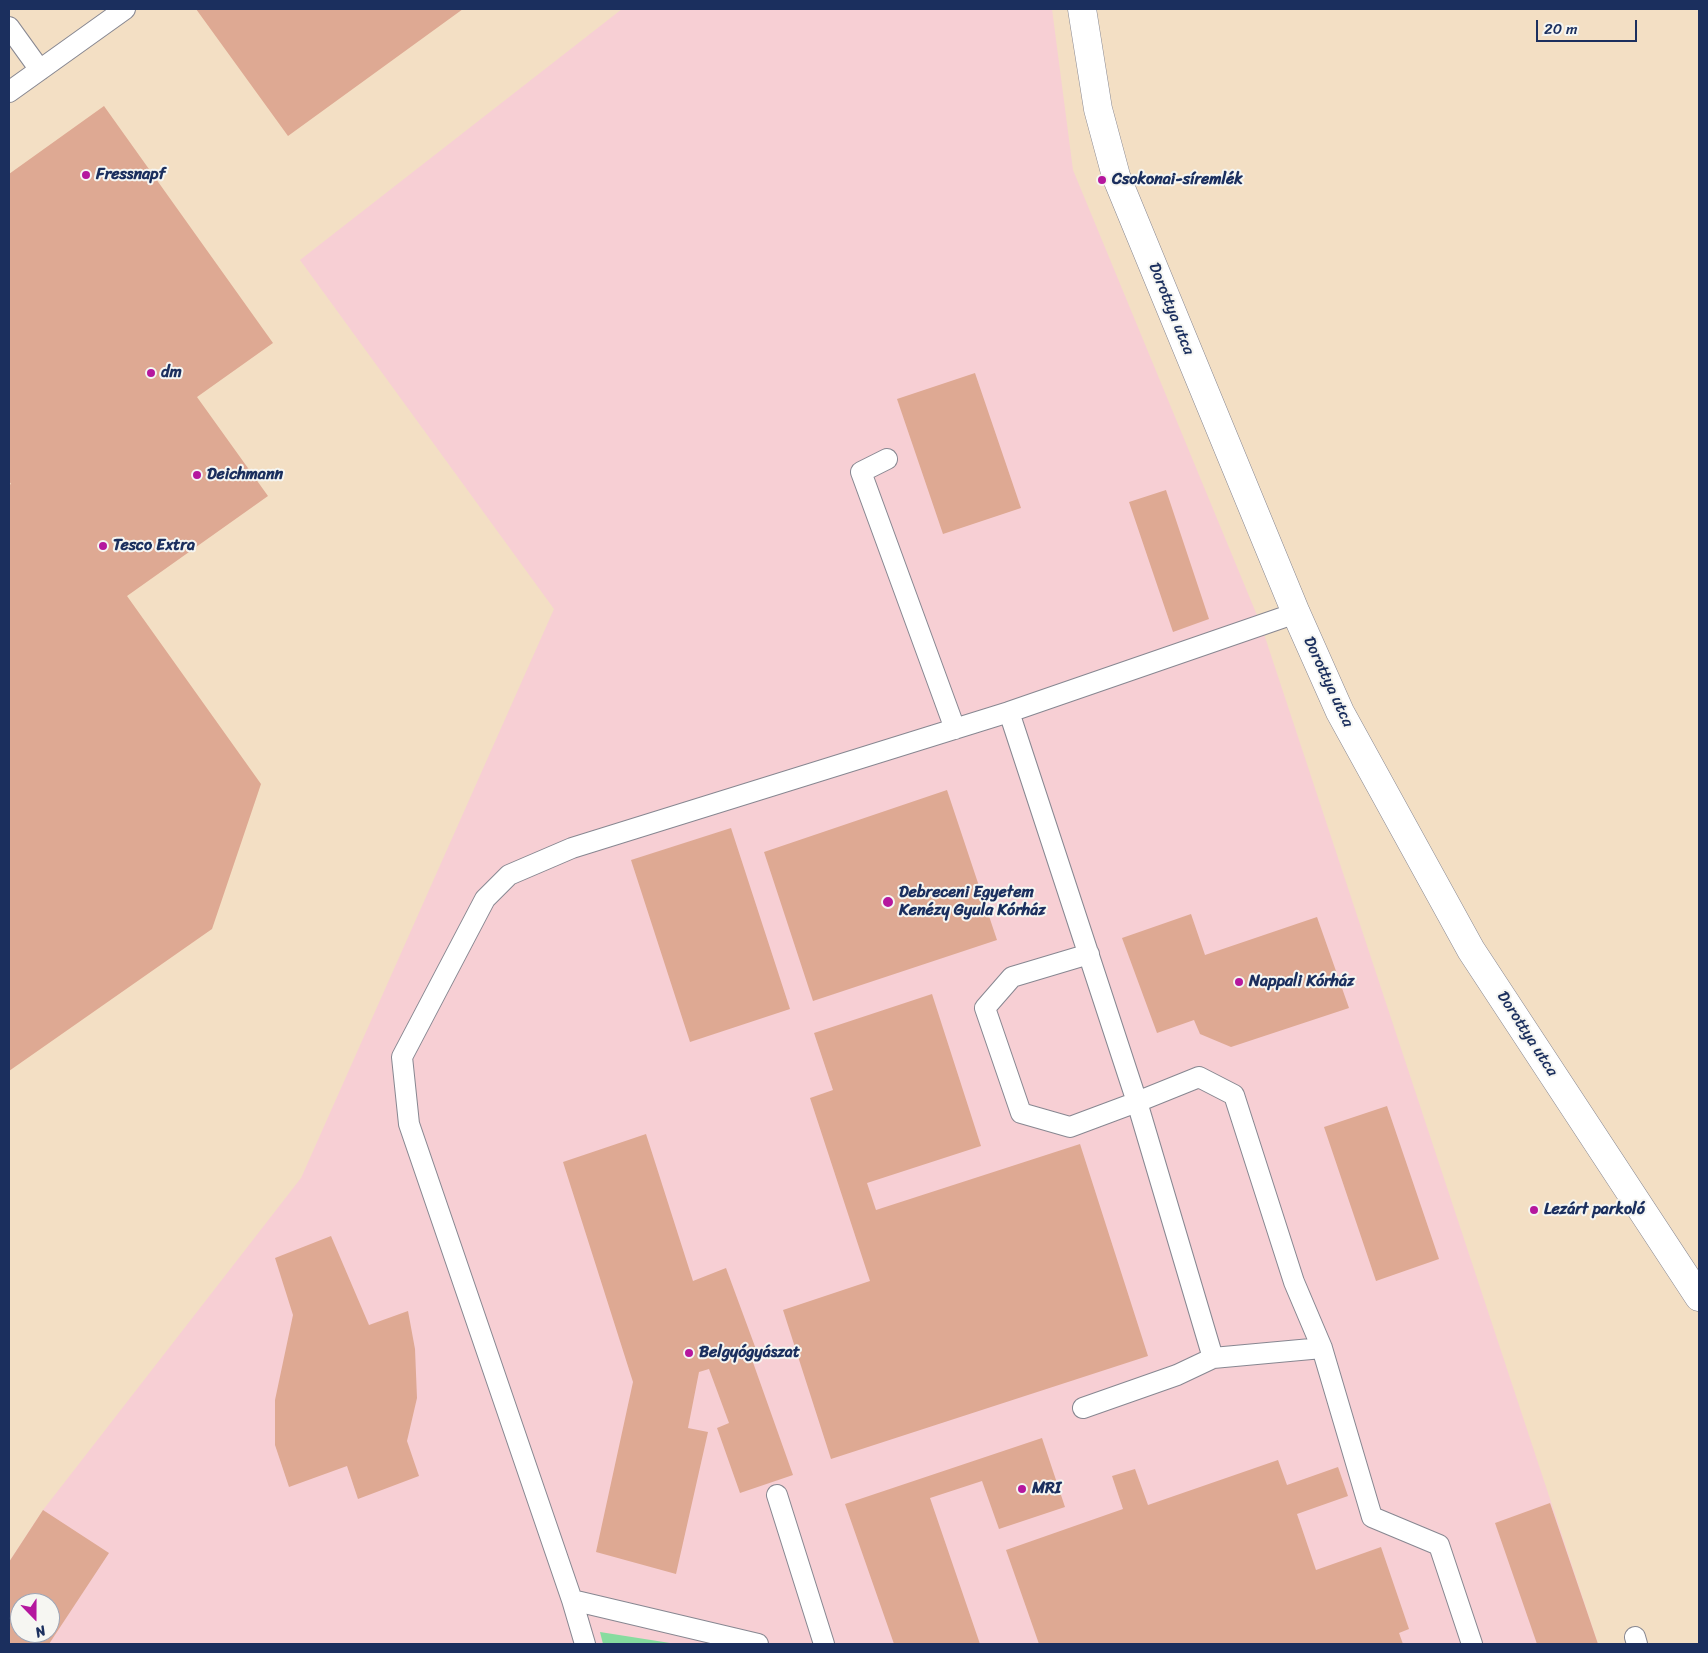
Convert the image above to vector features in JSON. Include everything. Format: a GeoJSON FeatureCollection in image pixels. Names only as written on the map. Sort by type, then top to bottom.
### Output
{"type":"FeatureCollection","features":[{"type":"Feature","properties":{"kind":"street","name":"Dorottya utca"},"geometry":{"type":"LineString","coordinates":[[1082,9],[1098,109],[1116,176],[1296,613],[1340,712],[1471,950],[1699,1297]]}},
{"type":"Feature","properties":{"kind":"lane"},"geometry":{"type":"LineString","coordinates":[[9,92],[125,9]]}},
{"type":"Feature","properties":{"kind":"lane"},"geometry":{"type":"LineString","coordinates":[[9,27],[40,70]]}},
{"type":"Feature","properties":{"kind":"lane"},"geometry":{"type":"LineString","coordinates":[[887,459],[861,472],[955,729]]}},
{"type":"Feature","properties":{"kind":"lane"},"geometry":{"type":"LineString","coordinates":[[585,1644],[572,1600],[409,1124],[402,1058],[485,899],[509,875],[572,848],[1010,712],[1296,613]]}},
{"type":"Feature","properties":{"kind":"lane"},"geometry":{"type":"LineString","coordinates":[[1010,712],[1137,1102],[1213,1358]]}},
{"type":"Feature","properties":{"kind":"lane"},"geometry":{"type":"LineString","coordinates":[[1088,954],[1012,976],[985,1008],[1021,1114],[1070,1127],[1198,1077],[1234,1095],[1294,1282],[1322,1348],[1372,1517],[1439,1545],[1472,1644]]}},
{"type":"Feature","properties":{"kind":"lane"},"geometry":{"type":"LineString","coordinates":[[1083,1408],[1177,1375],[1213,1358],[1322,1348]]}},
{"type":"Feature","properties":{"kind":"lane"},"geometry":{"type":"LineString","coordinates":[[777,1495],[824,1644]]}},
{"type":"Feature","properties":{"kind":"lane"},"geometry":{"type":"LineString","coordinates":[[572,1600],[758,1644]]}},
{"type":"Feature","properties":{"kind":"shaded area","name":"Debreceni Egyetem Kenézy Gyula Kórház"},"geometry":{"type":"Polygon","coordinates":[[[622,9],[1052,9],[1073,170],[1261,625],[1598,1644],[9,1644],[9,1562],[43,1510],[301,1178],[554,609],[300,260],[622,9]]]}},
{"type":"Feature","properties":{"kind":"green space"},"geometry":{"type":"Polygon","coordinates":[[[600,1632],[670,1643],[673,1644],[603,1644],[600,1632]]]}},
{"type":"Feature","properties":{"kind":"building"},"geometry":{"type":"Polygon","coordinates":[[[196,9],[463,9],[288,136],[196,9]]]}},
{"type":"Feature","properties":{"kind":"building","name":"Tesco Extra"},"geometry":{"type":"Polygon","coordinates":[[[104,106],[273,343],[197,397],[268,496],[127,596],[261,784],[212,929],[9,1071],[9,485],[11,484],[9,481],[9,174],[104,106]]]}},
{"type":"Feature","properties":{"kind":"building"},"geometry":{"type":"Polygon","coordinates":[[[975,373],[1021,508],[943,534],[897,399],[975,373]]]}},
{"type":"Feature","properties":{"kind":"building"},"geometry":{"type":"Polygon","coordinates":[[[1166,490],[1209,619],[1173,632],[1129,502],[1166,490]]]}},
{"type":"Feature","properties":{"kind":"building"},"geometry":{"type":"Polygon","coordinates":[[[947,790],[997,940],[813,1001],[764,852],[947,790]]]}},
{"type":"Feature","properties":{"kind":"building"},"geometry":{"type":"Polygon","coordinates":[[[731,828],[790,1009],[690,1042],[631,860],[731,828]]]}},
{"type":"Feature","properties":{"kind":"building","name":"Nappali Kórház"},"geometry":{"type":"Polygon","coordinates":[[[1191,914],[1205,955],[1317,917],[1349,1008],[1231,1047],[1200,1034],[1194,1020],[1157,1033],[1122,938],[1191,914]]]}},
{"type":"Feature","properties":{"kind":"building"},"geometry":{"type":"Polygon","coordinates":[[[932,994],[981,1146],[867,1183],[876,1210],[1080,1144],[1148,1356],[831,1459],[783,1310],[870,1281],[810,1098],[833,1090],[814,1033],[932,994]]]}},
{"type":"Feature","properties":{"kind":"building"},"geometry":{"type":"Polygon","coordinates":[[[1387,1106],[1439,1259],[1376,1281],[1324,1127],[1387,1106]]]}},
{"type":"Feature","properties":{"kind":"building","name":"Belgyógyászat"},"geometry":{"type":"Polygon","coordinates":[[[646,1134],[693,1281],[726,1268],[757,1352],[750,1354],[793,1475],[740,1493],[717,1428],[729,1423],[709,1369],[699,1372],[688,1428],[708,1432],[676,1574],[596,1552],[633,1382],[563,1162],[646,1134]]]}},
{"type":"Feature","properties":{"kind":"building"},"geometry":{"type":"Polygon","coordinates":[[[331,1236],[369,1325],[408,1311],[415,1349],[417,1398],[407,1441],[419,1476],[358,1499],[347,1466],[289,1487],[275,1445],[275,1400],[293,1315],[275,1258],[331,1236]]]}},
{"type":"Feature","properties":{"kind":"building"},"geometry":{"type":"Polygon","coordinates":[[[1042,1438],[1065,1507],[999,1529],[982,1481],[930,1498],[980,1644],[894,1644],[845,1504],[1042,1438]]]}},
{"type":"Feature","properties":{"kind":"building"},"geometry":{"type":"Polygon","coordinates":[[[1278,1460],[1287,1485],[1338,1467],[1348,1496],[1297,1514],[1316,1570],[1381,1547],[1409,1629],[1399,1633],[1403,1644],[1039,1644],[1006,1550],[1123,1509],[1112,1476],[1135,1469],[1148,1505],[1278,1460]]]}},
{"type":"Feature","properties":{"kind":"building"},"geometry":{"type":"Polygon","coordinates":[[[1550,1503],[1598,1644],[1537,1644],[1495,1523],[1550,1503]]]}},
{"type":"Feature","properties":{"kind":"building"},"geometry":{"type":"Polygon","coordinates":[[[43,1510],[109,1553],[60,1627],[60,1593],[10,1593],[10,1643],[50,1643],[9,1644],[9,1562],[43,1510]]]}},
{"type":"Feature","properties":{"kind":"place","name":"Fressnapf"},"geometry":{"type":"Point","coordinates":[86,175]}},
{"type":"Feature","properties":{"kind":"place","name":"Csokonai-síremlék"},"geometry":{"type":"Point","coordinates":[1102,180]}},
{"type":"Feature","properties":{"kind":"place","name":"dm"},"geometry":{"type":"Point","coordinates":[151,373]}},
{"type":"Feature","properties":{"kind":"place","name":"Deichmann"},"geometry":{"type":"Point","coordinates":[197,475]}},
{"type":"Feature","properties":{"kind":"place","name":"Tesco Extra"},"geometry":{"type":"Point","coordinates":[103,546]}},
{"type":"Feature","properties":{"kind":"place","name":"Debreceni Egyetem Kenézy Gyula Kórház"},"geometry":{"type":"Point","coordinates":[888,902]}},
{"type":"Feature","properties":{"kind":"place","name":"Nappali Kórház"},"geometry":{"type":"Point","coordinates":[1239,982]}},
{"type":"Feature","properties":{"kind":"place","name":"Lezárt parkoló"},"geometry":{"type":"Point","coordinates":[1534,1210]}},
{"type":"Feature","properties":{"kind":"place","name":"Belgyógyászat"},"geometry":{"type":"Point","coordinates":[689,1353]}},
{"type":"Feature","properties":{"kind":"place","name":"MRI"},"geometry":{"type":"Point","coordinates":[1022,1489]}}]}
